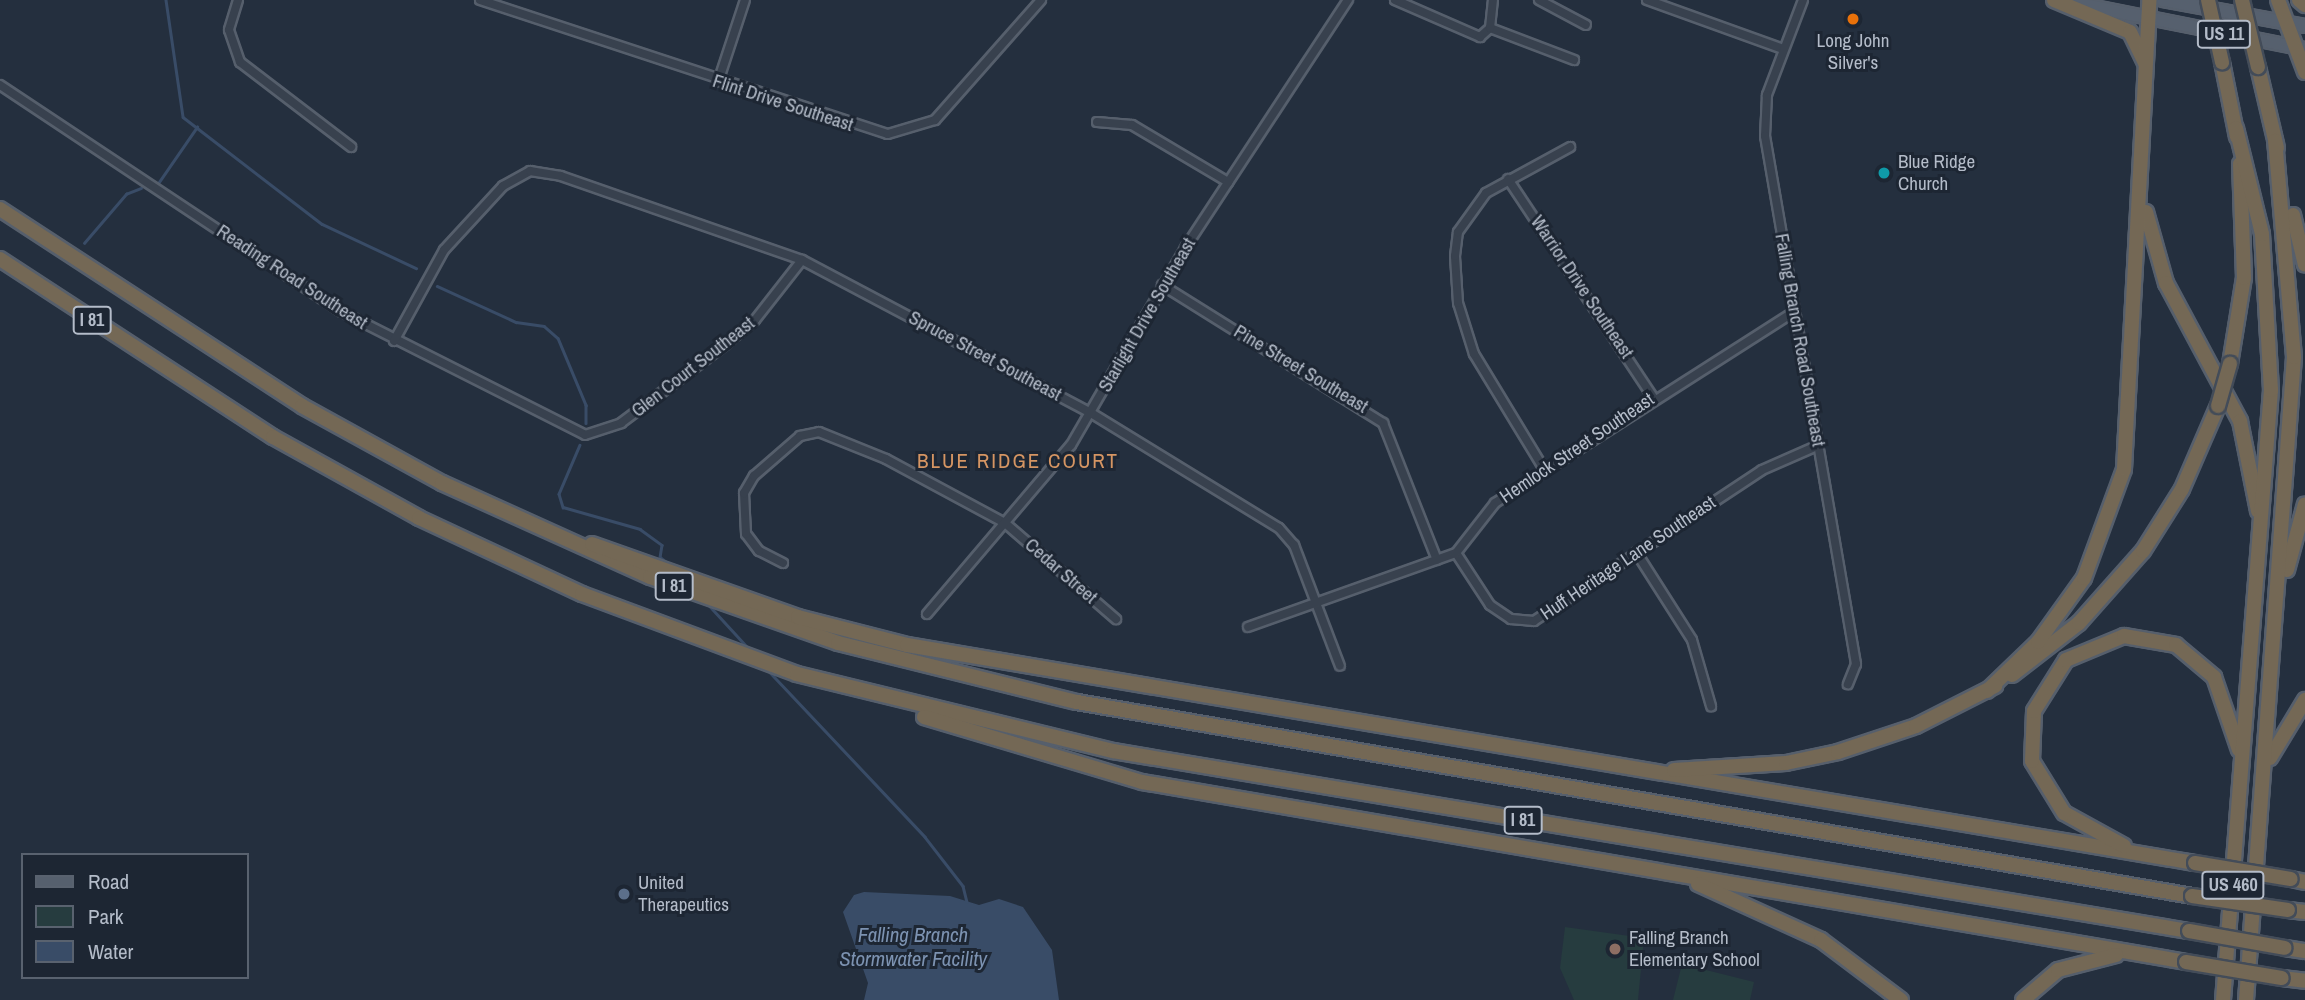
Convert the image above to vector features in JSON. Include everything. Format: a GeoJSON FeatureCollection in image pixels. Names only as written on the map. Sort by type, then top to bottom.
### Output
{"type":"FeatureCollection","features":[{"type":"Feature","properties":{"kind":"highway"},"geometry":{"type":"LineString","coordinates":[[2054,0],[2130,32],[2147,69]]}},
{"type":"Feature","properties":{"kind":"highway"},"geometry":{"type":"LineString","coordinates":[[1987,691],[2065,608],[2113,507],[2129,426],[2147,69],[2153,20],[2149,0]]}},
{"type":"Feature","properties":{"kind":"highway","name":"US 460"},"geometry":{"type":"LineString","coordinates":[[2208,0],[2262,234],[2270,310],[2261,541],[2223,1000]]}},
{"type":"Feature","properties":{"kind":"highway","name":"US 460"},"geometry":{"type":"LineString","coordinates":[[2242,0],[2305,265]]}},
{"type":"Feature","properties":{"kind":"highway"},"geometry":{"type":"LineString","coordinates":[[2278,0],[2285,23],[2301,48],[2305,72]]}},
{"type":"Feature","properties":{"kind":"highway"},"geometry":{"type":"LineString","coordinates":[[2299,0],[2305,5]]}},
{"type":"Feature","properties":{"kind":"highway"},"geometry":{"type":"LineString","coordinates":[[1648,771],[1813,759],[1916,726],[1987,691],[2079,623],[2143,551],[2182,489],[2218,406],[2230,364],[2246,239],[2236,128]]}},
{"type":"Feature","properties":{"kind":"highway","name":"US 460"},"geometry":{"type":"LineString","coordinates":[[2246,1000],[2277,623],[2294,357],[2275,141]]}},
{"type":"Feature","properties":{"kind":"highway"},"geometry":{"type":"LineString","coordinates":[[2141,183],[2166,283],[2240,421],[2261,541]]}},
{"type":"Feature","properties":{"kind":"highway","name":"I 81"},"geometry":{"type":"LineString","coordinates":[[0,209],[302,406],[498,511],[712,601],[993,684],[2192,896],[2305,912]]}},
{"type":"Feature","properties":{"kind":"highway","name":"I 81"},"geometry":{"type":"LineString","coordinates":[[0,259],[273,437],[419,518],[625,612],[861,693],[1112,751],[2305,951]]}},
{"type":"Feature","properties":{"kind":"highway"},"geometry":{"type":"LineString","coordinates":[[2277,623],[2305,504]]}},
{"type":"Feature","properties":{"kind":"highway"},"geometry":{"type":"LineString","coordinates":[[498,511],[858,635],[2298,881]]}},
{"type":"Feature","properties":{"kind":"highway"},"geometry":{"type":"LineString","coordinates":[[2145,855],[2078,825],[2039,781],[2030,745],[2034,710],[2066,660],[2124,636],[2185,650],[2226,698],[2242,769]]}},
{"type":"Feature","properties":{"kind":"highway"},"geometry":{"type":"LineString","coordinates":[[861,693],[995,743],[1142,782],[2305,981]]}},
{"type":"Feature","properties":{"kind":"highway"},"geometry":{"type":"LineString","coordinates":[[2264,775],[2282,728],[2305,700]]}},
{"type":"Feature","properties":{"kind":"highway"},"geometry":{"type":"LineString","coordinates":[[1653,870],[1766,910],[1847,957],[1901,1000]]}},
{"type":"Feature","properties":{"kind":"highway"},"geometry":{"type":"LineString","coordinates":[[2022,1000],[2071,964],[2138,954]]}},
{"type":"Feature","properties":{"kind":"main road","name":"US 11"},"geometry":{"type":"LineString","coordinates":[[2061,0],[2301,48]]}},
{"type":"Feature","properties":{"kind":"main road","name":"US 11"},"geometry":{"type":"LineString","coordinates":[[2163,0],[2305,26]]}},
{"type":"Feature","properties":{"kind":"street"},"geometry":{"type":"LineString","coordinates":[[238,0],[229,30],[240,62],[351,147]]}},
{"type":"Feature","properties":{"kind":"street","name":"Flint Drive Southeast"},"geometry":{"type":"LineString","coordinates":[[480,0],[718,82],[888,134],[919,128],[949,106],[1041,0]]}},
{"type":"Feature","properties":{"kind":"street"},"geometry":{"type":"LineString","coordinates":[[718,82],[746,0]]}},
{"type":"Feature","properties":{"kind":"street","name":"Starlight Drive Southeast"},"geometry":{"type":"LineString","coordinates":[[927,614],[1005,523],[1091,413],[1162,285],[1348,0]]}},
{"type":"Feature","properties":{"kind":"street"},"geometry":{"type":"LineString","coordinates":[[1395,0],[1480,37],[1490,28],[1493,0]]}},
{"type":"Feature","properties":{"kind":"street"},"geometry":{"type":"LineString","coordinates":[[1539,0],[1586,25]]}},
{"type":"Feature","properties":{"kind":"street"},"geometry":{"type":"LineString","coordinates":[[1647,0],[1783,49]]}},
{"type":"Feature","properties":{"kind":"street","name":"Falling Branch Road Southeast"},"geometry":{"type":"LineString","coordinates":[[1803,0],[1768,95],[1765,136],[1856,664],[1848,684]]}},
{"type":"Feature","properties":{"kind":"street"},"geometry":{"type":"LineString","coordinates":[[1490,28],[1574,60]]}},
{"type":"Feature","properties":{"kind":"street","name":"Reading Road Southeast"},"geometry":{"type":"LineString","coordinates":[[0,85],[394,341],[569,430],[602,435]]}},
{"type":"Feature","properties":{"kind":"street"},"geometry":{"type":"LineString","coordinates":[[1097,122],[1132,125],[1228,182]]}},
{"type":"Feature","properties":{"kind":"street"},"geometry":{"type":"LineString","coordinates":[[1544,469],[1474,354],[1458,303],[1458,232],[1486,192],[1570,147]]}},
{"type":"Feature","properties":{"kind":"street","name":"Spruce Street Southeast"},"geometry":{"type":"LineString","coordinates":[[394,341],[444,250],[503,186],[530,172],[561,176],[802,260],[1091,413],[1279,528],[1294,545],[1340,666]]}},
{"type":"Feature","properties":{"kind":"street","name":"Warrior Drive Southeast"},"geometry":{"type":"LineString","coordinates":[[1508,179],[1653,397]]}},
{"type":"Feature","properties":{"kind":"street","name":"Glen Court Southeast"},"geometry":{"type":"LineString","coordinates":[[602,435],[755,320],[802,260]]}},
{"type":"Feature","properties":{"kind":"street","name":"Pine Street Southeast"},"geometry":{"type":"LineString","coordinates":[[1162,285],[1384,423],[1437,560]]}},
{"type":"Feature","properties":{"kind":"street","name":"Hemlock Street Southeast"},"geometry":{"type":"LineString","coordinates":[[1456,553],[1495,502],[1653,397],[1795,311]]}},
{"type":"Feature","properties":{"kind":"street","name":"Cedar Street"},"geometry":{"type":"LineString","coordinates":[[783,563],[759,551],[746,534],[744,493],[754,476],[800,436],[819,432],[886,459],[1005,523],[1116,619]]}},
{"type":"Feature","properties":{"kind":"street","name":"Huff Heritage Lane Southeast"},"geometry":{"type":"LineString","coordinates":[[1456,553],[1490,605],[1511,619],[1534,621],[1773,463],[1819,445]]}},
{"type":"Feature","properties":{"kind":"street"},"geometry":{"type":"LineString","coordinates":[[1636,552],[1692,640],[1711,706]]}},
{"type":"Feature","properties":{"kind":"street"},"geometry":{"type":"LineString","coordinates":[[1248,627],[1456,553]]}},
{"type":"Feature","properties":{"kind":"green space"},"geometry":{"type":"Polygon","coordinates":[[[1565,927],[1644,938],[1638,1000],[1574,1000],[1560,968],[1565,927]]]}},
{"type":"Feature","properties":{"kind":"green space"},"geometry":{"type":"Polygon","coordinates":[[[1682,964],[1754,982],[1750,1000],[1673,1000],[1682,964]]]}},
{"type":"Feature","properties":{"kind":"water","name":"Falling Branch Stormwater Facility"},"geometry":{"type":"Polygon","coordinates":[[[864,892],[950,896],[979,905],[999,899],[1023,907],[1052,950],[1059,1000],[864,1000],[868,983],[843,912],[854,895],[864,892]]]}},
{"type":"Feature","properties":{"kind":"waterway"},"geometry":{"type":"LineString","coordinates":[[166,0],[183,117],[322,224],[416,268]]}},
{"type":"Feature","properties":{"kind":"waterway"},"geometry":{"type":"LineString","coordinates":[[159,182],[197,127]]}},
{"type":"Feature","properties":{"kind":"waterway"},"geometry":{"type":"LineString","coordinates":[[84,243],[126,194],[141,188]]}},
{"type":"Feature","properties":{"kind":"waterway"},"geometry":{"type":"LineString","coordinates":[[437,286],[516,322],[544,326],[558,338],[586,405],[586,423]]}},
{"type":"Feature","properties":{"kind":"waterway"},"geometry":{"type":"LineString","coordinates":[[580,445],[559,494],[563,507],[640,529],[662,545],[660,557],[669,564]]}},
{"type":"Feature","properties":{"kind":"waterway"},"geometry":{"type":"LineString","coordinates":[[707,603],[750,650]]}},
{"type":"Feature","properties":{"kind":"waterway"},"geometry":{"type":"LineString","coordinates":[[766,668],[925,837],[963,886],[967,902]]}},
{"type":"Feature","properties":{"kind":"place","name":"Long John Silver's"},"geometry":{"type":"Point","coordinates":[1853,19]}},
{"type":"Feature","properties":{"kind":"place","name":"Blue Ridge Church"},"geometry":{"type":"Point","coordinates":[1884,173]}},
{"type":"Feature","properties":{"kind":"place","name":"United Therapeutics"},"geometry":{"type":"Point","coordinates":[624,894]}},
{"type":"Feature","properties":{"kind":"place","name":"Falling Branch Elementary School"},"geometry":{"type":"Point","coordinates":[1615,949]}},
{"type":"Feature","properties":{"kind":"district","name":"BLUE RIDGE COURT"},"geometry":{"type":"Point","coordinates":[1018,461]}}]}
